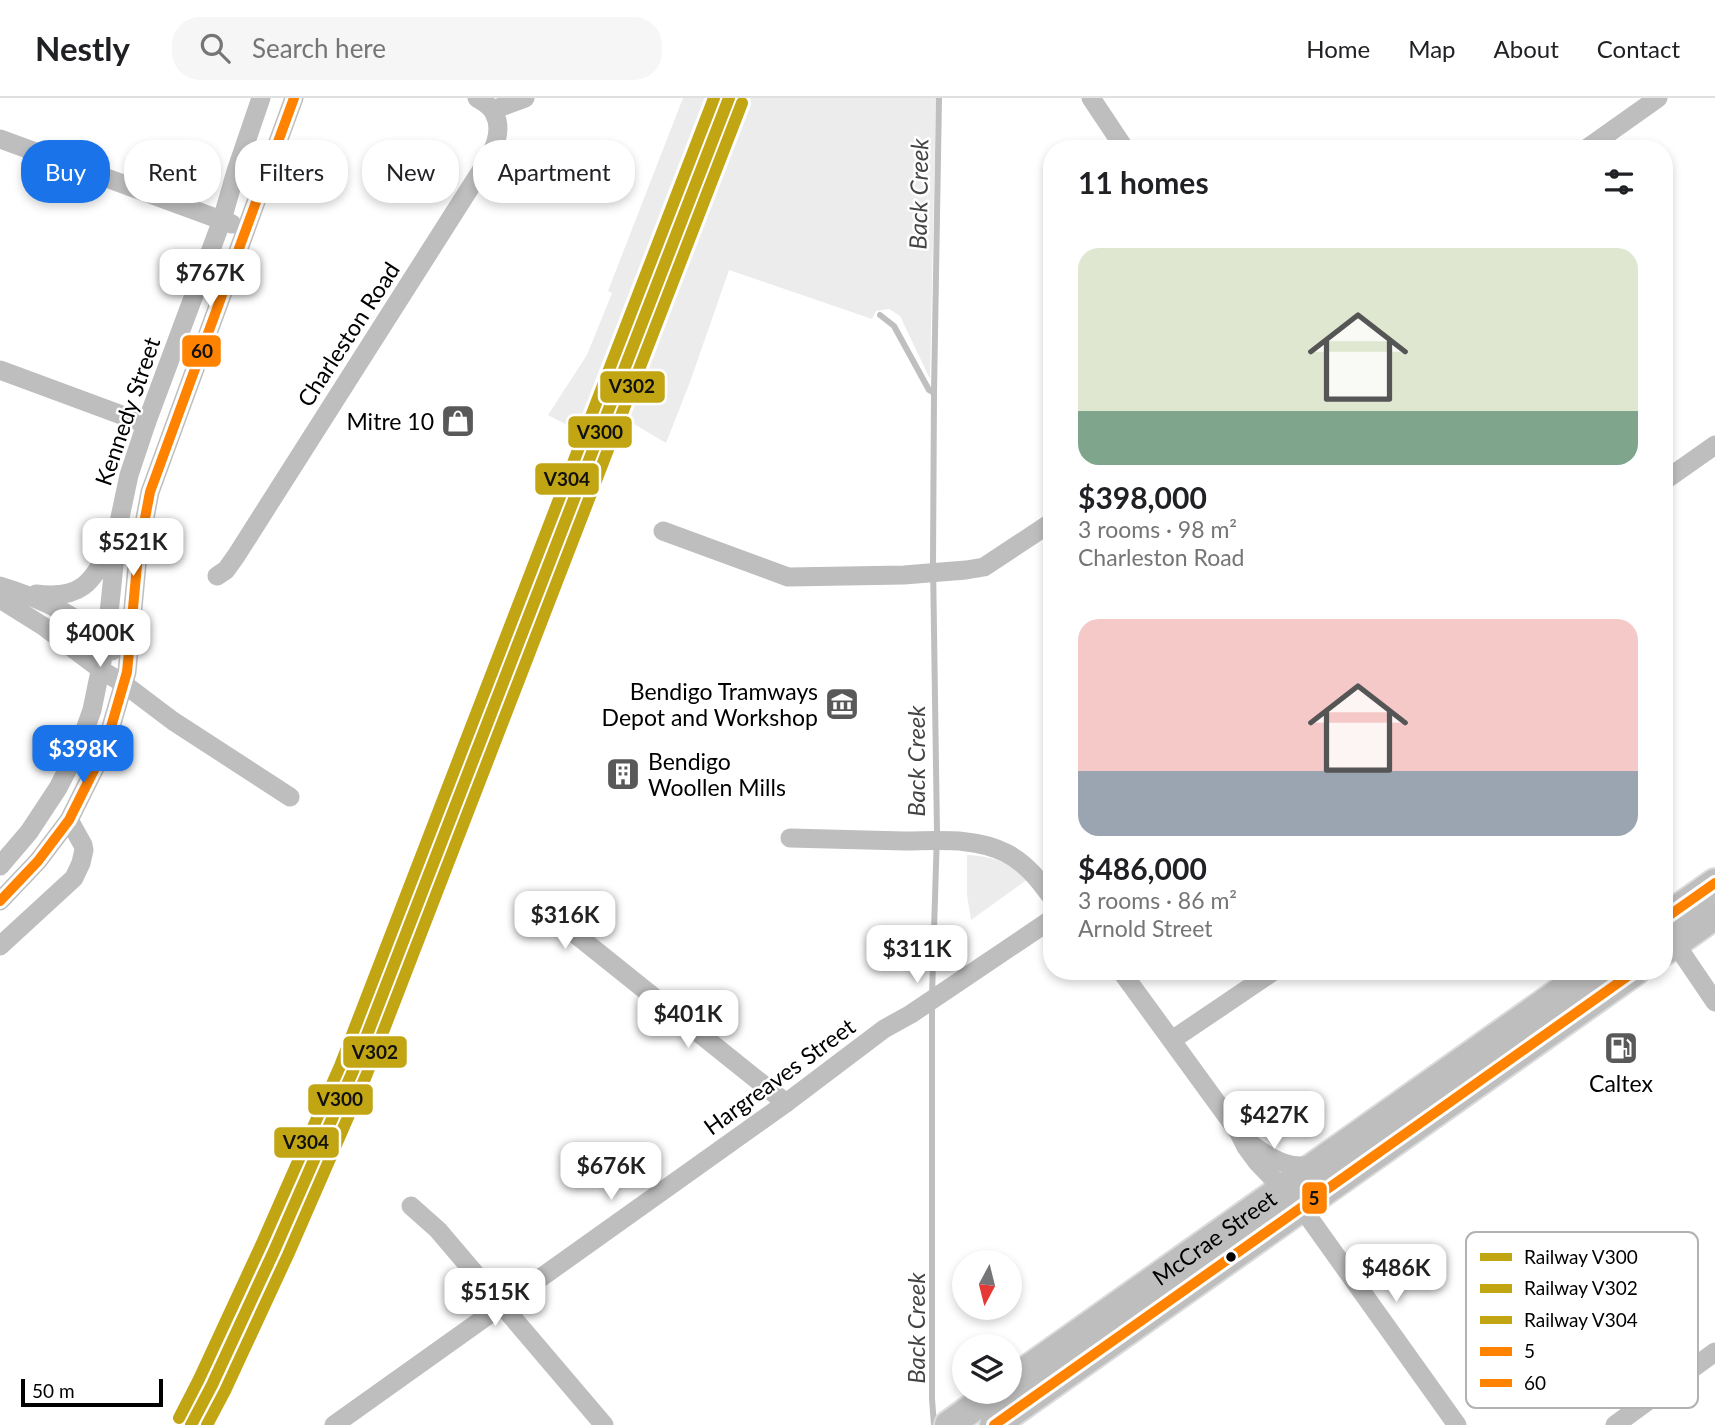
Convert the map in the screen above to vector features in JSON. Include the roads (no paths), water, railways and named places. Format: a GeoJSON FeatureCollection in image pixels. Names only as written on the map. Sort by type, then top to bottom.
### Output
{"type":"FeatureCollection","features":[{"type":"Feature","properties":{"kind":"highway"},"geometry":{"type":"LineString","coordinates":[[1673,928],[1715,883]]}},
{"type":"Feature","properties":{"kind":"highway"},"geometry":{"type":"LineString","coordinates":[[1673,932],[1715,915]]}},
{"type":"Feature","properties":{"kind":"highway","name":"McCrae Street"},"geometry":{"type":"LineString","coordinates":[[994,1425],[1292,1198],[1325,1160],[1577,980]]}},
{"type":"Feature","properties":{"kind":"highway","name":"McCrae Street"},"geometry":{"type":"LineString","coordinates":[[1022,1374],[1621,980]]}},
{"type":"Feature","properties":{"kind":"highway"},"geometry":{"type":"LineString","coordinates":[[951,1423],[978,1404]]}},
{"type":"Feature","properties":{"kind":"street","name":"Kennedy Street"},"geometry":{"type":"LineString","coordinates":[[100,668],[106,642],[117,535],[129,475],[222,220],[261,98]]}},
{"type":"Feature","properties":{"kind":"street"},"geometry":{"type":"LineString","coordinates":[[0,901],[38,861],[69,820],[99,760],[126,678],[138,555],[150,492],[294,98]]}},
{"type":"Feature","properties":{"kind":"street"},"geometry":{"type":"LineString","coordinates":[[477,98],[493,110],[526,98]]}},
{"type":"Feature","properties":{"kind":"street"},"geometry":{"type":"LineString","coordinates":[[1091,98],[1119,140]]}},
{"type":"Feature","properties":{"kind":"street"},"geometry":{"type":"LineString","coordinates":[[1599,140],[1658,98]]}},
{"type":"Feature","properties":{"kind":"street","name":"Charleston Road"},"geometry":{"type":"LineString","coordinates":[[217,576],[226,570],[236,556],[489,158],[497,139],[497,121],[493,110]]}},
{"type":"Feature","properties":{"kind":"street"},"geometry":{"type":"LineString","coordinates":[[0,139],[246,230]]}},
{"type":"Feature","properties":{"kind":"street"},"geometry":{"type":"LineString","coordinates":[[0,370],[146,424]]}},
{"type":"Feature","properties":{"kind":"street"},"geometry":{"type":"LineString","coordinates":[[1673,475],[1715,445]]}},
{"type":"Feature","properties":{"kind":"street"},"geometry":{"type":"LineString","coordinates":[[663,531],[788,577],[904,575],[978,569],[1043,528]]}},
{"type":"Feature","properties":{"kind":"street"},"geometry":{"type":"LineString","coordinates":[[21,592],[56,596],[77,590],[96,572],[117,535]]}},
{"type":"Feature","properties":{"kind":"street"},"geometry":{"type":"LineString","coordinates":[[0,586],[21,592],[66,613],[106,642],[126,678],[173,721],[290,797]]}},
{"type":"Feature","properties":{"kind":"street"},"geometry":{"type":"LineString","coordinates":[[0,599],[43,626],[100,668],[126,678]]}},
{"type":"Feature","properties":{"kind":"street"},"geometry":{"type":"LineString","coordinates":[[0,866],[29,832],[70,768],[92,710],[100,668]]}},
{"type":"Feature","properties":{"kind":"street"},"geometry":{"type":"LineString","coordinates":[[0,946],[74,878],[84,850],[69,820]]}},
{"type":"Feature","properties":{"kind":"street"},"geometry":{"type":"LineString","coordinates":[[790,838],[953,841],[981,845],[1011,856],[1030,870],[1043,887]]}},
{"type":"Feature","properties":{"kind":"street"},"geometry":{"type":"LineString","coordinates":[[539,905],[786,1103]]}},
{"type":"Feature","properties":{"kind":"street","name":"Hargreaves Street"},"geometry":{"type":"LineString","coordinates":[[334,1425],[786,1103],[884,1029],[911,1014],[1043,925]]}},
{"type":"Feature","properties":{"kind":"street"},"geometry":{"type":"LineString","coordinates":[[1673,943],[1715,1002]]}},
{"type":"Feature","properties":{"kind":"street"},"geometry":{"type":"LineString","coordinates":[[1128,980],[1239,1133],[1257,1162],[1292,1198],[1457,1425]]}},
{"type":"Feature","properties":{"kind":"street"},"geometry":{"type":"LineString","coordinates":[[1172,1040],[1261,980]]}},
{"type":"Feature","properties":{"kind":"street"},"geometry":{"type":"LineString","coordinates":[[1239,1133],[1265,1153],[1288,1165],[1304,1166],[1325,1160]]}},
{"type":"Feature","properties":{"kind":"street"},"geometry":{"type":"LineString","coordinates":[[411,1206],[438,1230],[604,1425]]}},
{"type":"Feature","properties":{"kind":"street"},"geometry":{"type":"LineString","coordinates":[[1698,1364],[1715,1352]]}},
{"type":"Feature","properties":{"kind":"street"},"geometry":{"type":"LineString","coordinates":[[1615,1425],[1638,1408]]}},
{"type":"Feature","properties":{"kind":"waterway","name":"Back Creek"},"geometry":{"type":"LineString","coordinates":[[932,995],[937,833],[933,563],[939,98]]}},
{"type":"Feature","properties":{"kind":"waterway"},"geometry":{"type":"LineString","coordinates":[[880,315],[894,326],[929,390],[934,393]]}},
{"type":"Feature","properties":{"kind":"waterway","name":"Back Creek"},"geometry":{"type":"LineString","coordinates":[[932,1006],[934,1425]]}},
{"type":"Feature","properties":{"kind":"tram line"},"geometry":{"type":"LineString","coordinates":[[1407,1117],[1453,1091],[1537,1030],[1575,997]]}},
{"type":"Feature","properties":{"kind":"rail line","name":"V304"},"geometry":{"type":"LineString","coordinates":[[179,1418],[262,1243],[340,1066],[714,98]]}},
{"type":"Feature","properties":{"kind":"rail line","name":"V300"},"geometry":{"type":"LineString","coordinates":[[191,1425],[275,1249],[353,1071],[729,98]]}},
{"type":"Feature","properties":{"kind":"rail line","name":"V302"},"geometry":{"type":"LineString","coordinates":[[207,1425],[288,1255],[366,1076],[742,103]]}},
{"type":"Feature","properties":{"kind":"place","name":"Mitre 10"},"geometry":{"type":"Point","coordinates":[458,421]}},
{"type":"Feature","properties":{"kind":"place","name":"Bendigo Tramways Depot and Workshop"},"geometry":{"type":"Point","coordinates":[842,704]}},
{"type":"Feature","properties":{"kind":"place","name":"Bendigo Woollen Mills"},"geometry":{"type":"Point","coordinates":[623,774]}},
{"type":"Feature","properties":{"kind":"place","name":"Caltex"},"geometry":{"type":"Point","coordinates":[1621,1048]}}]}
